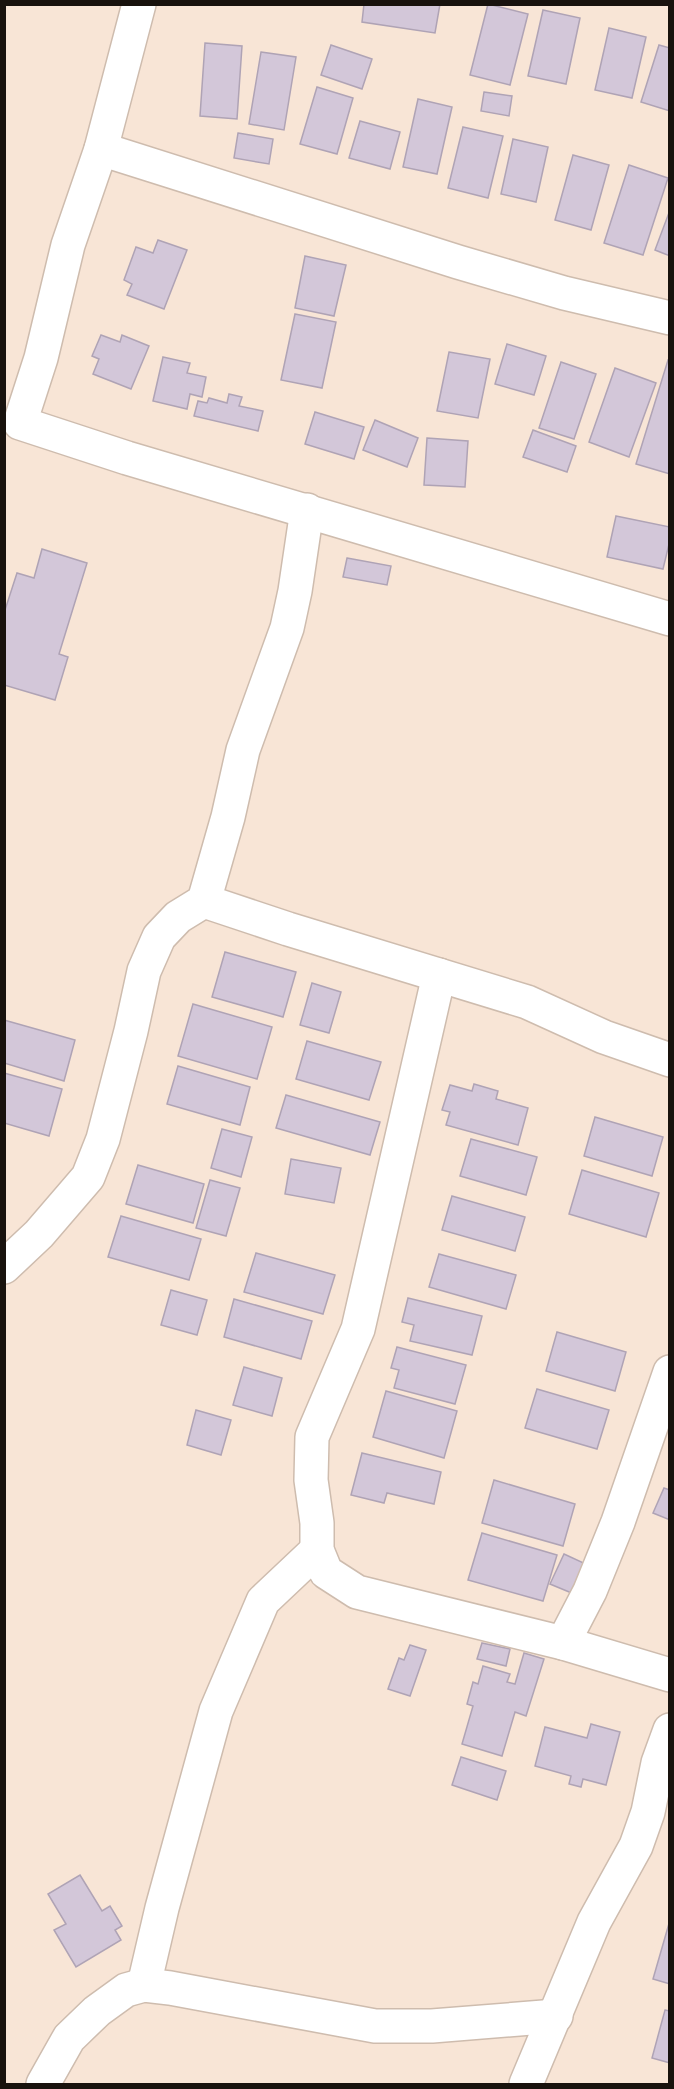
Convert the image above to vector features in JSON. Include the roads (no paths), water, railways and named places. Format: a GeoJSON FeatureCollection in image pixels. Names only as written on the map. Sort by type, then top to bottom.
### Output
{"type":"FeatureCollection","features":[{"type":"Feature","properties":{"kind":"street"},"geometry":{"type":"LineString","coordinates":[[139,4],[101,149],[68,246],[41,358],[12,422],[669,619]]}},
{"type":"Feature","properties":{"kind":"street"},"geometry":{"type":"LineString","coordinates":[[101,149],[458,262],[564,293],[669,318]]}},
{"type":"Feature","properties":{"kind":"street"},"geometry":{"type":"LineString","coordinates":[[4,1267],[39,1234],[88,1177],[103,1138],[131,1032],[144,970],[159,937],[178,916],[204,901],[228,817],[243,750],[287,628],[307,510]]}},
{"type":"Feature","properties":{"kind":"street"},"geometry":{"type":"LineString","coordinates":[[204,901],[527,1002],[604,1037],[669,1060]]}},
{"type":"Feature","properties":{"kind":"street"},"geometry":{"type":"LineString","coordinates":[[439,975],[358,1329],[312,1437],[311,1480],[317,1523],[317,1550],[326,1572],[357,1592],[563,1643],[669,1675]]}},
{"type":"Feature","properties":{"kind":"street"},"geometry":{"type":"LineString","coordinates":[[563,1643],[590,1590],[618,1522],[669,1372]]}},
{"type":"Feature","properties":{"kind":"street"},"geometry":{"type":"LineString","coordinates":[[144,1986],[162,1908],[216,1711],[263,1601],[317,1550]]}},
{"type":"Feature","properties":{"kind":"street"},"geometry":{"type":"LineString","coordinates":[[526,2085],[594,1922],[636,1846],[648,1812],[658,1763],[669,1730]]}},
{"type":"Feature","properties":{"kind":"street"},"geometry":{"type":"LineString","coordinates":[[43,2085],[69,2038],[76,2031],[97,2011],[126,1990],[144,1986],[170,1988],[375,2026],[432,2026],[556,2016]]}}]}
